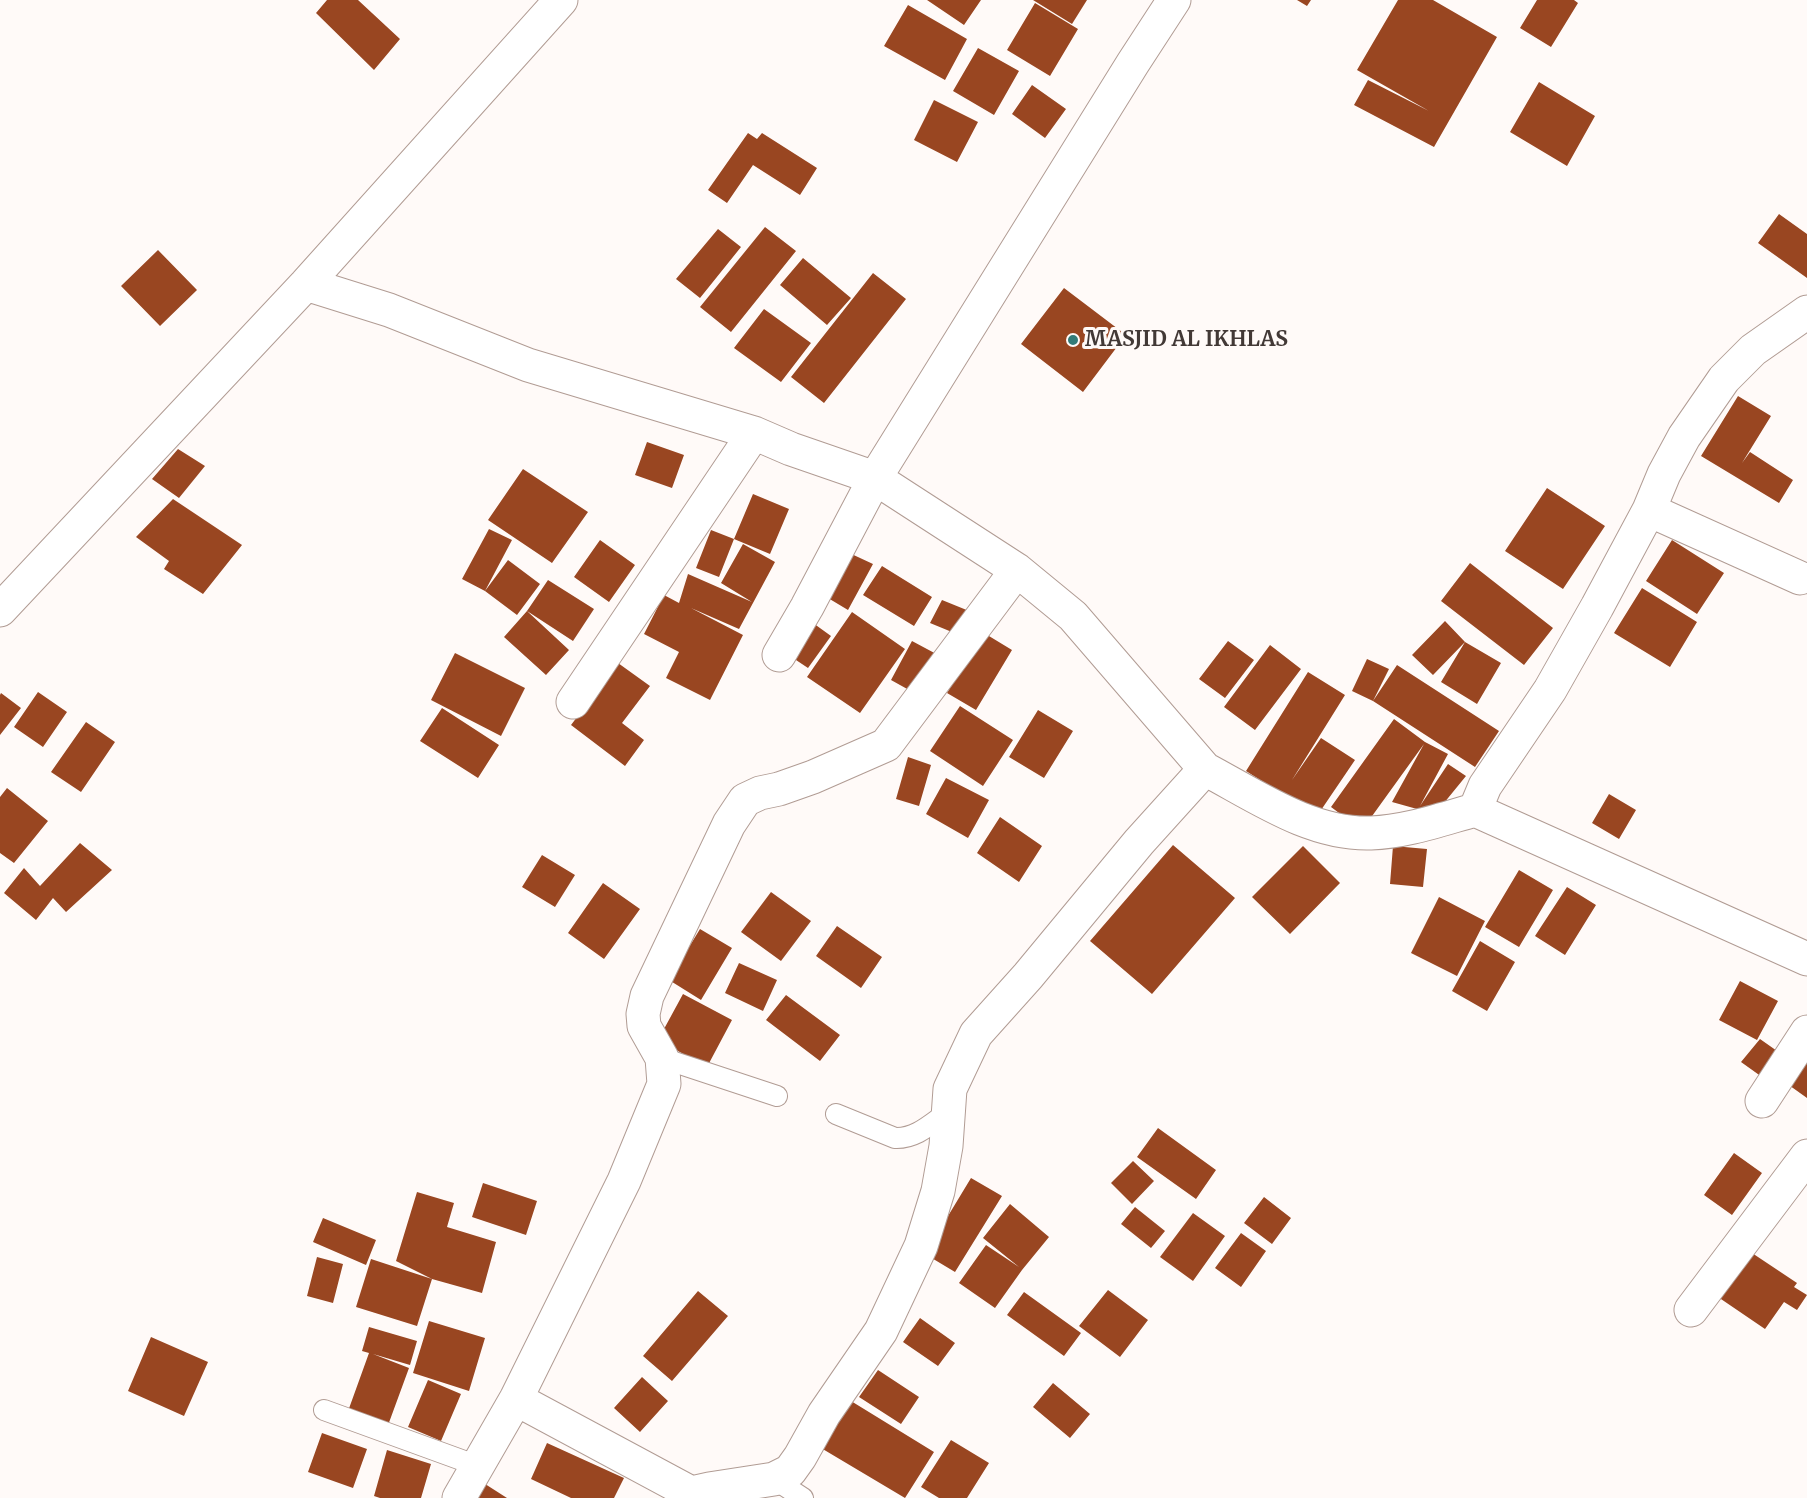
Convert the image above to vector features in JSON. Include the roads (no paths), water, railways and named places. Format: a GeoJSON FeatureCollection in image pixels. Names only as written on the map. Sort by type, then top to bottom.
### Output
{"type":"FeatureCollection","features":[{"type":"Feature","properties":{"kind":"street"},"geometry":{"type":"LineString","coordinates":[[0,610],[306,284],[561,0]]}},
{"type":"Feature","properties":{"kind":"street"},"geometry":{"type":"LineString","coordinates":[[779,655],[807,607],[874,478],[1174,0]]}},
{"type":"Feature","properties":{"kind":"street"},"geometry":{"type":"LineString","coordinates":[[306,284],[389,310],[528,365],[754,433],[791,449],[874,478],[1017,570],[1073,616],[1205,769],[1305,821],[1344,832],[1372,834],[1475,810],[1807,959]]}},
{"type":"Feature","properties":{"kind":"street"},"geometry":{"type":"LineString","coordinates":[[1475,810],[1485,786],[1556,679],[1649,510],[1664,474],[1684,437],[1724,379],[1753,350],[1807,312]]}},
{"type":"Feature","properties":{"kind":"street"},"geometry":{"type":"LineString","coordinates":[[573,702],[754,433]]}},
{"type":"Feature","properties":{"kind":"street"},"geometry":{"type":"LineString","coordinates":[[1649,510],[1800,578]]}},
{"type":"Feature","properties":{"kind":"street"},"geometry":{"type":"LineString","coordinates":[[459,1498],[516,1399],[624,1181],[664,1084],[662,1058],[644,1026],[643,1014],[647,996],[729,824],[745,800],[813,777],[886,745],[1017,570]]}},
{"type":"Feature","properties":{"kind":"street"},"geometry":{"type":"LineString","coordinates":[[516,1399],[688,1496],[774,1479],[790,1471],[824,1414],[881,1331],[921,1245],[938,1191],[946,1146],[950,1089],[976,1034],[1028,976],[1139,842],[1205,769]]}},
{"type":"Feature","properties":{"kind":"street"},"geometry":{"type":"LineString","coordinates":[[1762,1101],[1807,1032]]}},
{"type":"Feature","properties":{"kind":"street"},"geometry":{"type":"LineString","coordinates":[[1691,1310],[1807,1156]]}},
{"type":"Feature","properties":{"kind":"lane"},"geometry":{"type":"LineString","coordinates":[[662,1058],[777,1096]]}},
{"type":"Feature","properties":{"kind":"lane"},"geometry":{"type":"LineString","coordinates":[[836,1114],[895,1138],[903,1138],[913,1136],[948,1112]]}},
{"type":"Feature","properties":{"kind":"lane"},"geometry":{"type":"LineString","coordinates":[[324,1410],[478,1466]]}},
{"type":"Feature","properties":{"kind":"lane"},"geometry":{"type":"LineString","coordinates":[[774,1479],[803,1498]]}},
{"type":"Feature","properties":{"kind":"place","name":"MASJID AL IKHLAS"},"geometry":{"type":"Point","coordinates":[1073,340]}}]}
